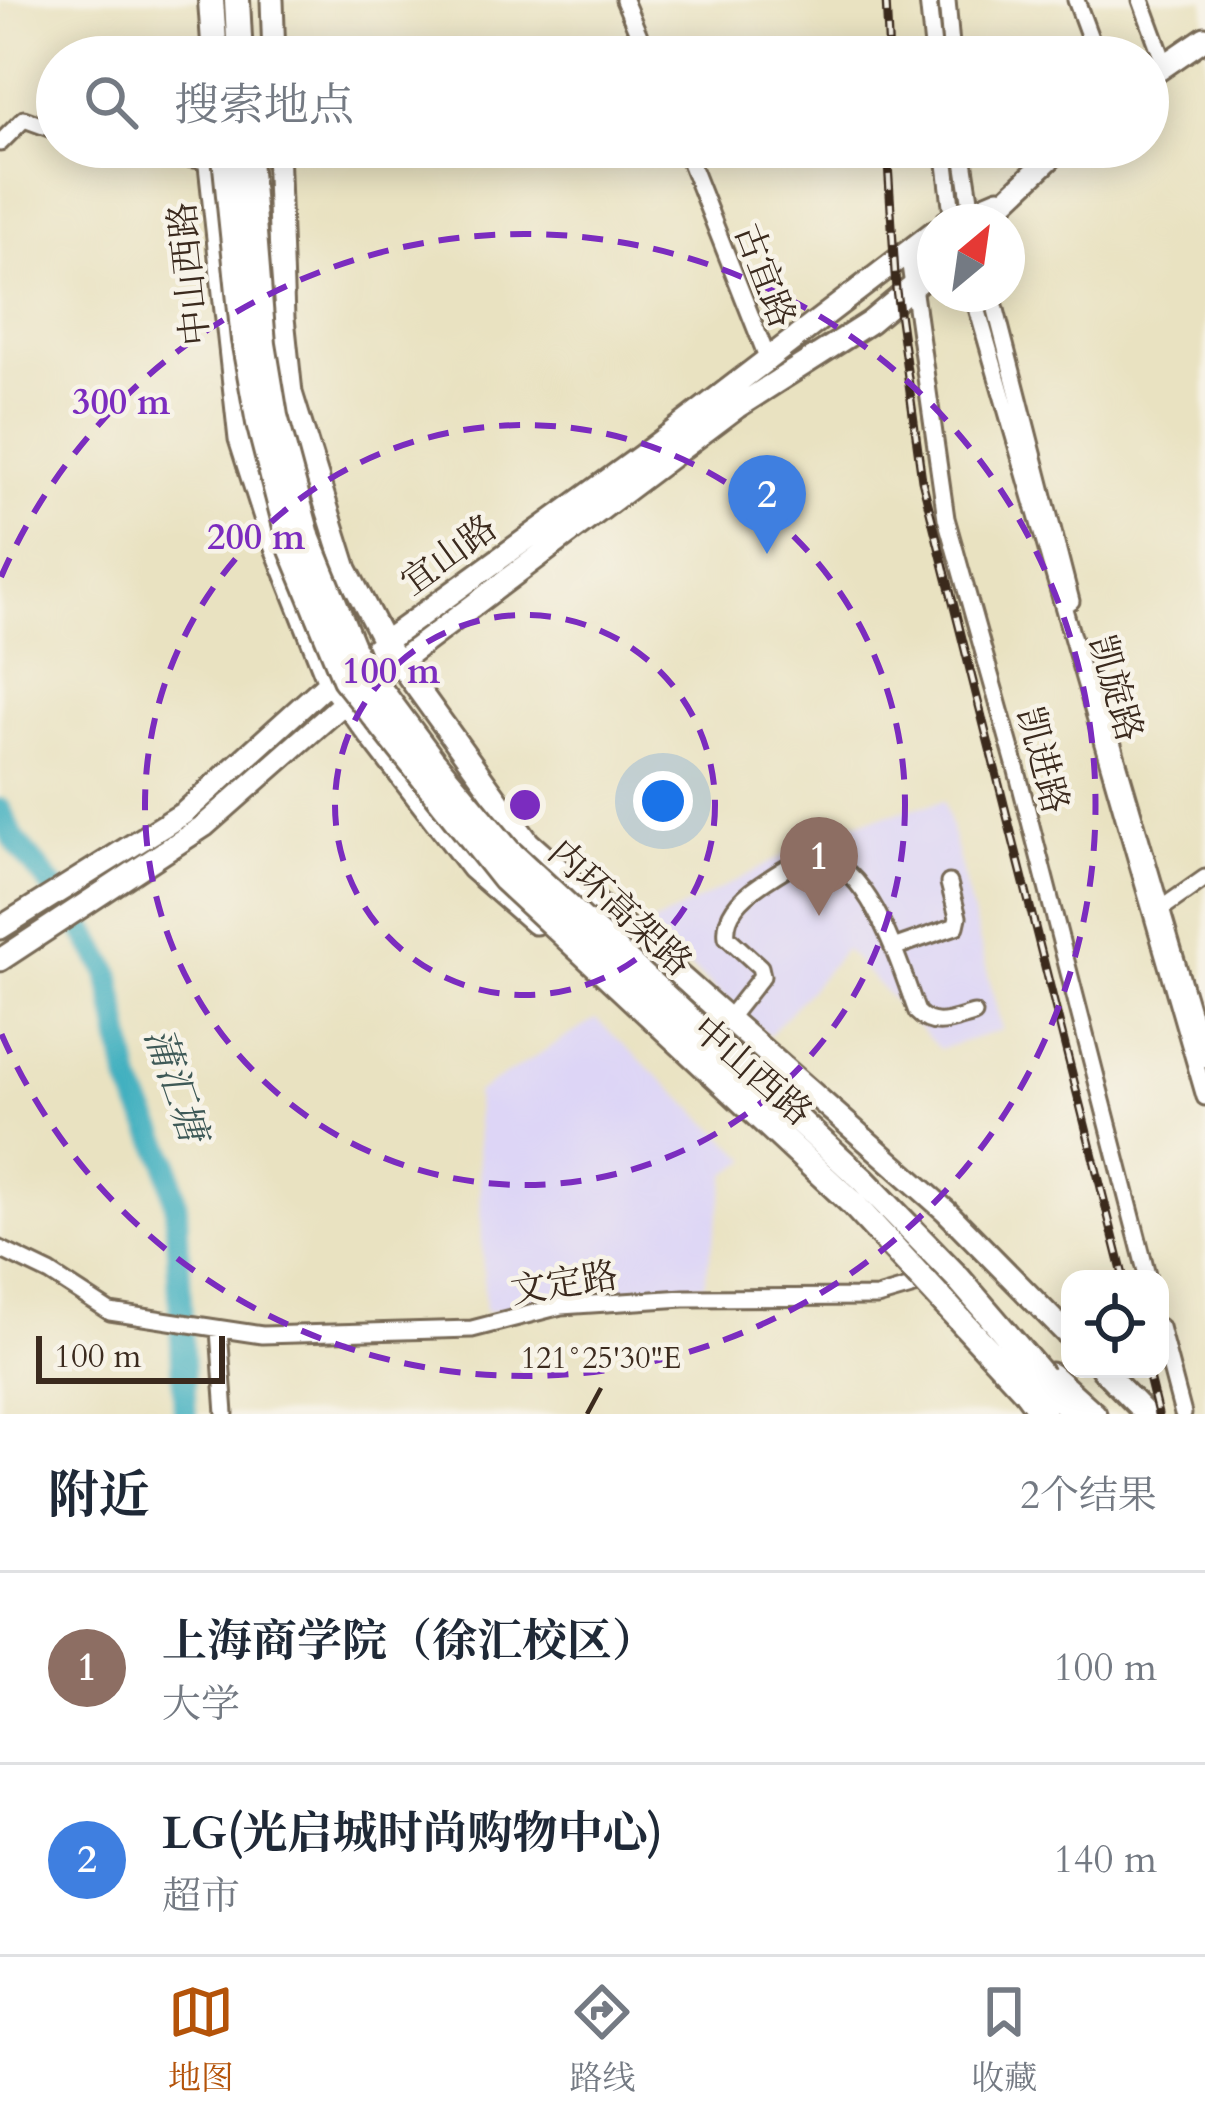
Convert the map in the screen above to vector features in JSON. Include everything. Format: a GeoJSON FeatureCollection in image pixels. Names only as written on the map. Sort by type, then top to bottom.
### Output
{"type":"FeatureCollection","features":[{"type":"Feature","properties":{"kind":"highway"},"geometry":{"type":"LineString","coordinates":[[207,0],[213,36]]}},
{"type":"Feature","properties":{"kind":"highway"},"geometry":{"type":"LineString","coordinates":[[238,5],[240,36]]}},
{"type":"Feature","properties":{"kind":"highway","name":"内环高架路"},"geometry":{"type":"LineString","coordinates":[[217,168],[260,423],[292,550],[345,679],[504,879],[852,1203],[1046,1414]]}},
{"type":"Feature","properties":{"kind":"highway","name":"内环高架路"},"geometry":{"type":"LineString","coordinates":[[249,168],[262,344],[275,416],[308,539],[357,659],[508,851],[863,1180],[958,1278],[1072,1414]]}},
{"type":"Feature","properties":{"kind":"main road"},"geometry":{"type":"LineString","coordinates":[[206,36],[207,0]]}},
{"type":"Feature","properties":{"kind":"main road"},"geometry":{"type":"LineString","coordinates":[[272,0],[273,36]]}},
{"type":"Feature","properties":{"kind":"main road"},"geometry":{"type":"LineString","coordinates":[[1169,63],[1205,38]]}},
{"type":"Feature","properties":{"kind":"main road","name":"中山西路"},"geometry":{"type":"LineString","coordinates":[[215,168],[240,440],[269,530],[329,682],[472,868],[1095,1414]]}},
{"type":"Feature","properties":{"kind":"main road","name":"中山西路"},"geometry":{"type":"LineString","coordinates":[[278,168],[291,393],[346,569],[384,642],[528,842],[946,1211],[1061,1328]]}},
{"type":"Feature","properties":{"kind":"main road","name":"宜山路"},"geometry":{"type":"LineString","coordinates":[[993,204],[1039,168]]}},
{"type":"Feature","properties":{"kind":"main road","name":"宜山路"},"geometry":{"type":"LineString","coordinates":[[7,923],[184,813],[329,682],[640,458],[917,246]]}},
{"type":"Feature","properties":{"kind":"main road","name":"宜山路"},"geometry":{"type":"LineString","coordinates":[[0,960],[203,826],[344,702],[737,407],[870,322],[917,283]]}},
{"type":"Feature","properties":{"kind":"main road"},"geometry":{"type":"LineString","coordinates":[[1111,1378],[1146,1414]]}},
{"type":"Feature","properties":{"kind":"street"},"geometry":{"type":"LineString","coordinates":[[624,0],[639,36]]}},
{"type":"Feature","properties":{"kind":"street"},"geometry":{"type":"LineString","coordinates":[[928,0],[932,36]]}},
{"type":"Feature","properties":{"kind":"street"},"geometry":{"type":"LineString","coordinates":[[947,0],[950,36]]}},
{"type":"Feature","properties":{"kind":"street"},"geometry":{"type":"LineString","coordinates":[[1076,0],[1089,36]]}},
{"type":"Feature","properties":{"kind":"street"},"geometry":{"type":"LineString","coordinates":[[1141,0],[1149,36]]}},
{"type":"Feature","properties":{"kind":"street"},"geometry":{"type":"LineString","coordinates":[[0,143],[24,119],[36,123]]}},
{"type":"Feature","properties":{"kind":"street","name":"古宜路"},"geometry":{"type":"LineString","coordinates":[[692,168],[766,357]]}},
{"type":"Feature","properties":{"kind":"street"},"geometry":{"type":"LineString","coordinates":[[948,168],[956,204]]}},
{"type":"Feature","properties":{"kind":"street"},"geometry":{"type":"LineString","coordinates":[[960,204],[961,168]]}},
{"type":"Feature","properties":{"kind":"street","name":"凯进路"},"geometry":{"type":"LineString","coordinates":[[908,251],[946,518],[1146,1270]]}},
{"type":"Feature","properties":{"kind":"street","name":"凯旋路"},"geometry":{"type":"LineString","coordinates":[[978,312],[1156,912],[1205,1059]]}},
{"type":"Feature","properties":{"kind":"street","name":"凯旋路"},"geometry":{"type":"LineString","coordinates":[[997,312],[1205,1096]]}},
{"type":"Feature","properties":{"kind":"street"},"geometry":{"type":"LineString","coordinates":[[728,1019],[762,976],[760,967],[727,937],[728,917],[747,893],[802,860],[832,863],[873,901],[917,1012],[926,1022],[939,1024],[974,1014]]}},
{"type":"Feature","properties":{"kind":"street"},"geometry":{"type":"LineString","coordinates":[[1156,912],[1205,878]]}},
{"type":"Feature","properties":{"kind":"street"},"geometry":{"type":"LineString","coordinates":[[893,948],[956,926],[949,883]]}},
{"type":"Feature","properties":{"kind":"street","name":"文定路"},"geometry":{"type":"LineString","coordinates":[[0,1250],[50,1273],[110,1312],[292,1336],[449,1331],[495,1325],[560,1306],[684,1298],[878,1297],[941,1278]]}},
{"type":"Feature","properties":{"kind":"street"},"geometry":{"type":"LineString","coordinates":[[995,1325],[1046,1414]]}},
{"type":"Feature","properties":{"kind":"street"},"geometry":{"type":"LineString","coordinates":[[219,1330],[225,1414]]}},
{"type":"Feature","properties":{"kind":"street"},"geometry":{"type":"LineString","coordinates":[[1169,1361],[1183,1414]]}},
{"type":"Feature","properties":{"kind":"shaded area"},"geometry":{"type":"Polygon","coordinates":[[[944,801],[1002,1030],[939,1049],[845,949],[769,1036],[645,928],[841,826],[944,801]]]}},
{"type":"Feature","properties":{"kind":"shaded area"},"geometry":{"type":"Polygon","coordinates":[[[596,1019],[749,1160],[727,1174],[704,1284],[485,1312],[476,1093],[596,1019]]]}},
{"type":"Feature","properties":{"kind":"waterway","name":"蒲汇塘"},"geometry":{"type":"LineString","coordinates":[[0,810],[13,838],[75,915],[109,973],[130,1083],[167,1161],[176,1206],[185,1414]]}},
{"type":"Feature","properties":{"kind":"railway"},"geometry":{"type":"LineString","coordinates":[[886,0],[888,36]]}},
{"type":"Feature","properties":{"kind":"railway"},"geometry":{"type":"LineString","coordinates":[[888,168],[896,290],[922,480],[1122,1270]]}},
{"type":"Feature","properties":{"kind":"railway"},"geometry":{"type":"LineString","coordinates":[[1149,1378],[1158,1414]]}},
{"type":"Feature","properties":{"kind":"place","name":"LG(光启城时尚购物中心)"},"geometry":{"type":"Point","coordinates":[767,554]}},
{"type":"Feature","properties":{"kind":"place","name":"上海商学院（徐汇校区）"},"geometry":{"type":"Point","coordinates":[819,916]}}]}
